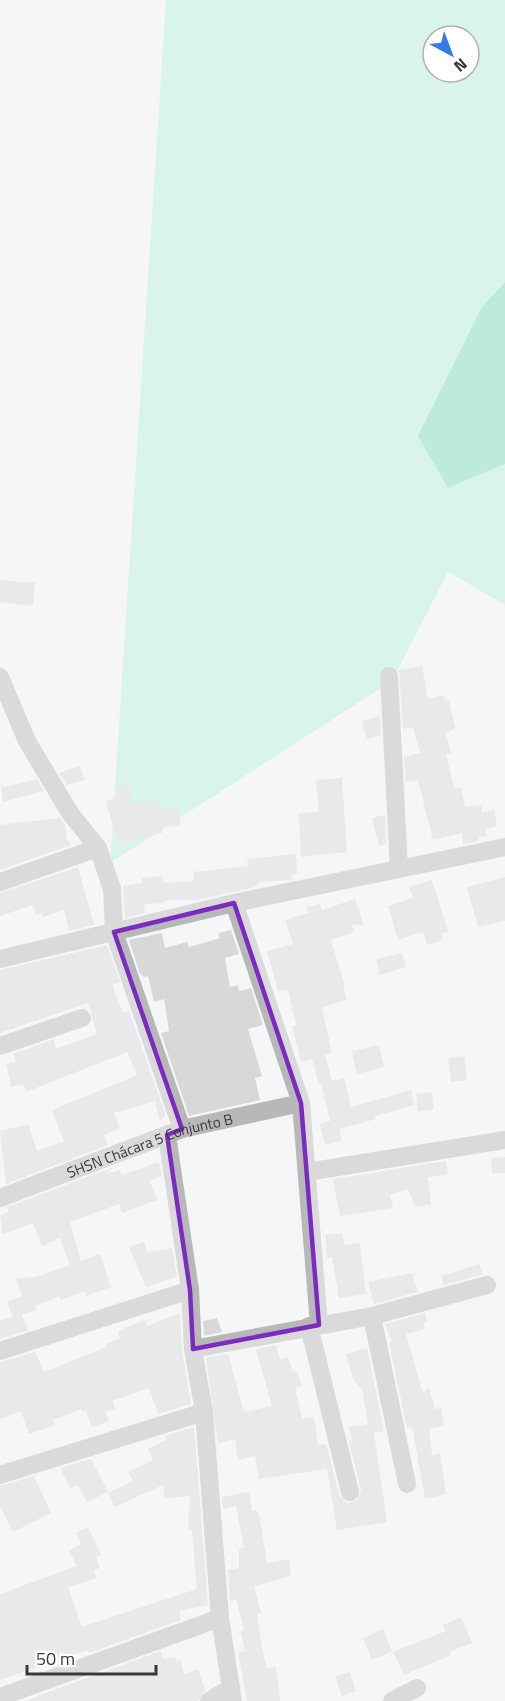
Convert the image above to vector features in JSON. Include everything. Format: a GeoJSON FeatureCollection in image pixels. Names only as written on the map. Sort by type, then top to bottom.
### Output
{"type":"FeatureCollection","features":[{"type":"Feature","properties":{"kind":"street"},"geometry":{"type":"LineString","coordinates":[[389,676],[399,869]]}},
{"type":"Feature","properties":{"kind":"street"},"geometry":{"type":"LineString","coordinates":[[0,677],[27,741],[70,813],[98,848],[112,889],[114,932],[174,1132],[190,1290],[193,1348],[204,1412],[220,1618],[232,1694],[209,1701]]}},
{"type":"Feature","properties":{"kind":"street"},"geometry":{"type":"LineString","coordinates":[[0,959],[234,903],[505,847]]}},
{"type":"Feature","properties":{"kind":"street"},"geometry":{"type":"LineString","coordinates":[[0,882],[98,848]]}},
{"type":"Feature","properties":{"kind":"street"},"geometry":{"type":"LineString","coordinates":[[234,903],[302,1103],[314,1325],[350,1492]]}},
{"type":"Feature","properties":{"kind":"street"},"geometry":{"type":"LineString","coordinates":[[0,1046],[82,1018]]}},
{"type":"Feature","properties":{"kind":"street","name":"SHSN Chácara 5 Conjunto B"},"geometry":{"type":"LineString","coordinates":[[0,1198],[174,1132],[302,1103]]}},
{"type":"Feature","properties":{"kind":"street"},"geometry":{"type":"LineString","coordinates":[[307,1172],[505,1140]]}},
{"type":"Feature","properties":{"kind":"street"},"geometry":{"type":"LineString","coordinates":[[193,1348],[372,1316],[487,1285]]}},
{"type":"Feature","properties":{"kind":"street"},"geometry":{"type":"LineString","coordinates":[[0,1351],[190,1290]]}},
{"type":"Feature","properties":{"kind":"street"},"geometry":{"type":"LineString","coordinates":[[372,1316],[407,1484]]}},
{"type":"Feature","properties":{"kind":"street"},"geometry":{"type":"LineString","coordinates":[[0,1475],[204,1412]]}},
{"type":"Feature","properties":{"kind":"street"},"geometry":{"type":"LineString","coordinates":[[0,1696],[220,1618]]}},
{"type":"Feature","properties":{"kind":"street"},"geometry":{"type":"LineString","coordinates":[[392,1701],[417,1688]]}},
{"type":"Feature","properties":{"kind":"highlighted area"},"geometry":{"type":"Polygon","coordinates":[[[234,903],[301,1103],[319,1325],[193,1349],[190,1290],[167,1135],[182,1129],[114,932],[234,903]]]}},
{"type":"Feature","properties":{"kind":"green space"},"geometry":{"type":"Polygon","coordinates":[[[166,0],[505,0],[505,282],[482,307],[448,488],[505,464],[505,605],[448,572],[392,681],[110,863],[166,0]]]}},
{"type":"Feature","properties":{"kind":"green space"},"geometry":{"type":"Polygon","coordinates":[[[505,282],[505,464],[448,488],[418,436],[482,307],[505,282]]]}},
{"type":"Feature","properties":{"kind":"building"},"geometry":{"type":"Polygon","coordinates":[[[0,580],[35,583],[33,606],[0,602],[0,580]]]}},
{"type":"Feature","properties":{"kind":"building"},"geometry":{"type":"Polygon","coordinates":[[[422,666],[428,699],[444,695],[445,701],[449,700],[455,728],[446,734],[451,753],[446,754],[454,788],[461,787],[465,807],[481,805],[482,813],[494,810],[497,826],[485,829],[487,836],[479,837],[479,841],[463,844],[462,833],[433,840],[418,780],[406,782],[404,757],[420,753],[413,727],[403,729],[399,670],[422,666]]]}},
{"type":"Feature","properties":{"kind":"building"},"geometry":{"type":"Polygon","coordinates":[[[380,716],[381,735],[367,739],[362,721],[380,716]]]}},
{"type":"Feature","properties":{"kind":"building"},"geometry":{"type":"Polygon","coordinates":[[[80,766],[85,780],[67,785],[59,773],[80,766]]]}},
{"type":"Feature","properties":{"kind":"building"},"geometry":{"type":"Polygon","coordinates":[[[342,778],[347,852],[301,857],[299,813],[319,812],[316,780],[342,778]]]}},
{"type":"Feature","properties":{"kind":"building"},"geometry":{"type":"Polygon","coordinates":[[[37,779],[44,791],[3,802],[1,788],[37,779]]]}},
{"type":"Feature","properties":{"kind":"building"},"geometry":{"type":"Polygon","coordinates":[[[129,785],[133,804],[159,800],[160,810],[180,808],[180,826],[162,827],[162,833],[118,843],[106,801],[118,798],[116,788],[129,785]]]}},
{"type":"Feature","properties":{"kind":"building"},"geometry":{"type":"Polygon","coordinates":[[[385,815],[386,844],[379,846],[372,818],[385,815]]]}},
{"type":"Feature","properties":{"kind":"building"},"geometry":{"type":"Polygon","coordinates":[[[60,818],[65,825],[67,841],[71,845],[0,870],[0,825],[60,818]]]}},
{"type":"Feature","properties":{"kind":"building"},"geometry":{"type":"Polygon","coordinates":[[[296,854],[297,874],[291,875],[292,880],[259,882],[252,888],[196,900],[165,900],[165,903],[144,904],[145,913],[125,918],[123,886],[142,883],[142,878],[163,876],[164,883],[194,881],[193,872],[248,866],[247,859],[296,854]]]}},
{"type":"Feature","properties":{"kind":"building"},"geometry":{"type":"Polygon","coordinates":[[[78,867],[94,925],[69,931],[64,910],[43,917],[41,913],[36,915],[33,905],[0,916],[0,893],[78,867]]]}},
{"type":"Feature","properties":{"kind":"building"},"geometry":{"type":"Polygon","coordinates":[[[505,877],[505,921],[478,927],[467,887],[505,877]]]}},
{"type":"Feature","properties":{"kind":"building"},"geometry":{"type":"Polygon","coordinates":[[[432,880],[448,931],[441,934],[443,940],[427,945],[423,932],[398,940],[388,906],[413,898],[409,887],[432,880]]]}},
{"type":"Feature","properties":{"kind":"building"},"geometry":{"type":"Polygon","coordinates":[[[355,899],[364,925],[351,924],[354,932],[331,940],[347,999],[322,1008],[332,1053],[325,1055],[332,1081],[344,1078],[351,1107],[411,1090],[414,1105],[339,1129],[342,1141],[325,1145],[320,1124],[330,1121],[321,1084],[319,1085],[312,1059],[301,1062],[292,1026],[296,1025],[288,990],[278,991],[267,951],[293,944],[285,920],[308,913],[307,907],[320,904],[322,910],[355,899]]]}},
{"type":"Feature","properties":{"kind":"building"},"geometry":{"type":"Polygon","coordinates":[[[231,930],[239,954],[225,958],[230,987],[238,985],[239,991],[251,988],[263,1025],[248,1029],[262,1076],[255,1078],[260,1100],[189,1116],[161,1033],[169,1031],[164,999],[154,1002],[148,976],[144,977],[140,974],[129,940],[162,933],[165,948],[187,942],[189,947],[220,938],[218,933],[231,930]]]}},
{"type":"Feature","properties":{"kind":"building"},"geometry":{"type":"Polygon","coordinates":[[[107,945],[120,982],[112,985],[123,1013],[129,1011],[166,1116],[160,1121],[155,1101],[114,1113],[120,1128],[104,1135],[108,1145],[6,1184],[0,1131],[28,1124],[37,1151],[64,1141],[52,1110],[137,1075],[127,1052],[26,1092],[23,1084],[11,1087],[6,1064],[16,1062],[13,1054],[54,1039],[56,1049],[97,1034],[88,1003],[0,1033],[0,970],[107,945]]]}},
{"type":"Feature","properties":{"kind":"building"},"geometry":{"type":"Polygon","coordinates":[[[402,953],[406,967],[380,975],[376,959],[402,953]]]}},
{"type":"Feature","properties":{"kind":"building"},"geometry":{"type":"Polygon","coordinates":[[[379,1045],[384,1067],[357,1074],[352,1051],[379,1045]]]}},
{"type":"Feature","properties":{"kind":"building"},"geometry":{"type":"Polygon","coordinates":[[[464,1056],[467,1080],[451,1082],[448,1058],[464,1056]]]}},
{"type":"Feature","properties":{"kind":"building"},"geometry":{"type":"Polygon","coordinates":[[[432,1092],[434,1109],[418,1112],[416,1094],[432,1092]]]}},
{"type":"Feature","properties":{"kind":"building"},"geometry":{"type":"Polygon","coordinates":[[[505,1157],[505,1173],[492,1173],[491,1158],[505,1157]]]}},
{"type":"Feature","properties":{"kind":"building"},"geometry":{"type":"Polygon","coordinates":[[[446,1161],[448,1175],[428,1177],[431,1204],[415,1207],[408,1189],[390,1195],[393,1208],[340,1216],[333,1179],[446,1161]]]}},
{"type":"Feature","properties":{"kind":"building"},"geometry":{"type":"Polygon","coordinates":[[[159,1162],[162,1176],[150,1181],[157,1200],[122,1213],[119,1204],[70,1222],[81,1261],[100,1254],[111,1287],[86,1296],[85,1291],[61,1300],[60,1296],[35,1306],[36,1310],[22,1315],[28,1330],[0,1339],[0,1321],[13,1317],[7,1302],[22,1296],[16,1278],[36,1277],[70,1265],[60,1238],[42,1246],[33,1223],[3,1234],[0,1215],[9,1212],[7,1207],[114,1167],[106,1174],[120,1170],[122,1175],[159,1162]]]}},
{"type":"Feature","properties":{"kind":"building"},"geometry":{"type":"Polygon","coordinates":[[[342,1233],[344,1245],[360,1243],[366,1294],[339,1298],[332,1257],[327,1258],[325,1235],[342,1233]]]}},
{"type":"Feature","properties":{"kind":"building"},"geometry":{"type":"Polygon","coordinates":[[[144,1242],[148,1252],[172,1248],[177,1277],[146,1287],[129,1247],[144,1242]]]}},
{"type":"Feature","properties":{"kind":"building"},"geometry":{"type":"Polygon","coordinates":[[[479,1264],[483,1274],[444,1285],[441,1276],[479,1264]]]}},
{"type":"Feature","properties":{"kind":"building"},"geometry":{"type":"Polygon","coordinates":[[[412,1273],[418,1292],[374,1304],[368,1282],[412,1273]]]}},
{"type":"Feature","properties":{"kind":"building"},"geometry":{"type":"Polygon","coordinates":[[[180,1313],[182,1351],[191,1404],[158,1414],[149,1388],[112,1401],[115,1409],[105,1411],[109,1421],[92,1427],[86,1411],[83,1412],[82,1409],[53,1420],[55,1425],[29,1434],[21,1411],[0,1419],[0,1362],[35,1352],[44,1372],[106,1347],[105,1344],[120,1338],[118,1332],[122,1329],[145,1320],[147,1326],[180,1313]]]}},
{"type":"Feature","properties":{"kind":"building"},"geometry":{"type":"Polygon","coordinates":[[[425,1313],[427,1322],[423,1323],[425,1329],[406,1334],[423,1393],[429,1387],[435,1409],[441,1408],[444,1426],[429,1429],[432,1455],[440,1453],[446,1494],[425,1499],[413,1431],[411,1427],[407,1428],[389,1343],[392,1342],[385,1324],[425,1313]]]}},
{"type":"Feature","properties":{"kind":"building"},"geometry":{"type":"Polygon","coordinates":[[[217,1318],[222,1332],[204,1336],[203,1321],[217,1318]]]}},
{"type":"Feature","properties":{"kind":"building"},"geometry":{"type":"Polygon","coordinates":[[[276,1345],[280,1360],[288,1357],[293,1372],[297,1371],[302,1386],[295,1388],[302,1419],[314,1417],[318,1445],[326,1444],[339,1495],[347,1503],[357,1500],[361,1490],[349,1441],[352,1440],[349,1427],[368,1424],[362,1389],[353,1379],[346,1354],[367,1348],[384,1431],[374,1433],[387,1522],[337,1530],[327,1469],[259,1479],[255,1456],[238,1460],[235,1439],[218,1443],[206,1358],[228,1354],[244,1412],[272,1406],[256,1349],[276,1345]]]}},
{"type":"Feature","properties":{"kind":"building"},"geometry":{"type":"Polygon","coordinates":[[[194,1427],[208,1605],[179,1611],[181,1620],[89,1653],[88,1650],[0,1680],[0,1594],[77,1566],[69,1551],[81,1544],[76,1533],[88,1527],[101,1555],[96,1557],[100,1568],[94,1570],[97,1578],[68,1587],[82,1627],[197,1589],[192,1530],[188,1531],[190,1496],[165,1499],[163,1485],[115,1507],[108,1493],[133,1481],[128,1472],[153,1460],[148,1449],[166,1440],[165,1436],[194,1427]]]}},
{"type":"Feature","properties":{"kind":"building"},"geometry":{"type":"Polygon","coordinates":[[[91,1459],[108,1492],[87,1502],[78,1485],[70,1488],[60,1468],[91,1459]]]}},
{"type":"Feature","properties":{"kind":"building"},"geometry":{"type":"Polygon","coordinates":[[[34,1476],[51,1513],[13,1532],[0,1506],[0,1486],[34,1476]]]}},
{"type":"Feature","properties":{"kind":"building"},"geometry":{"type":"Polygon","coordinates":[[[249,1492],[252,1511],[256,1510],[259,1514],[267,1563],[289,1559],[291,1576],[254,1586],[261,1613],[257,1614],[262,1648],[267,1668],[276,1667],[280,1701],[247,1701],[238,1652],[245,1651],[241,1631],[244,1630],[236,1599],[230,1601],[228,1570],[239,1568],[239,1549],[244,1548],[236,1506],[223,1509],[222,1497],[249,1492]]]}},
{"type":"Feature","properties":{"kind":"building"},"geometry":{"type":"Polygon","coordinates":[[[461,1617],[472,1643],[449,1652],[451,1655],[404,1675],[393,1652],[446,1631],[443,1625],[461,1617]]]}},
{"type":"Feature","properties":{"kind":"building"},"geometry":{"type":"Polygon","coordinates":[[[383,1629],[392,1651],[372,1660],[363,1638],[383,1629]]]}},
{"type":"Feature","properties":{"kind":"building"},"geometry":{"type":"Polygon","coordinates":[[[161,1651],[164,1660],[175,1657],[177,1661],[180,1660],[184,1674],[198,1669],[205,1690],[198,1701],[29,1701],[29,1699],[161,1651]]]}},
{"type":"Feature","properties":{"kind":"building"},"geometry":{"type":"Polygon","coordinates":[[[350,1672],[356,1691],[342,1696],[335,1676],[350,1672]]]}}]}
